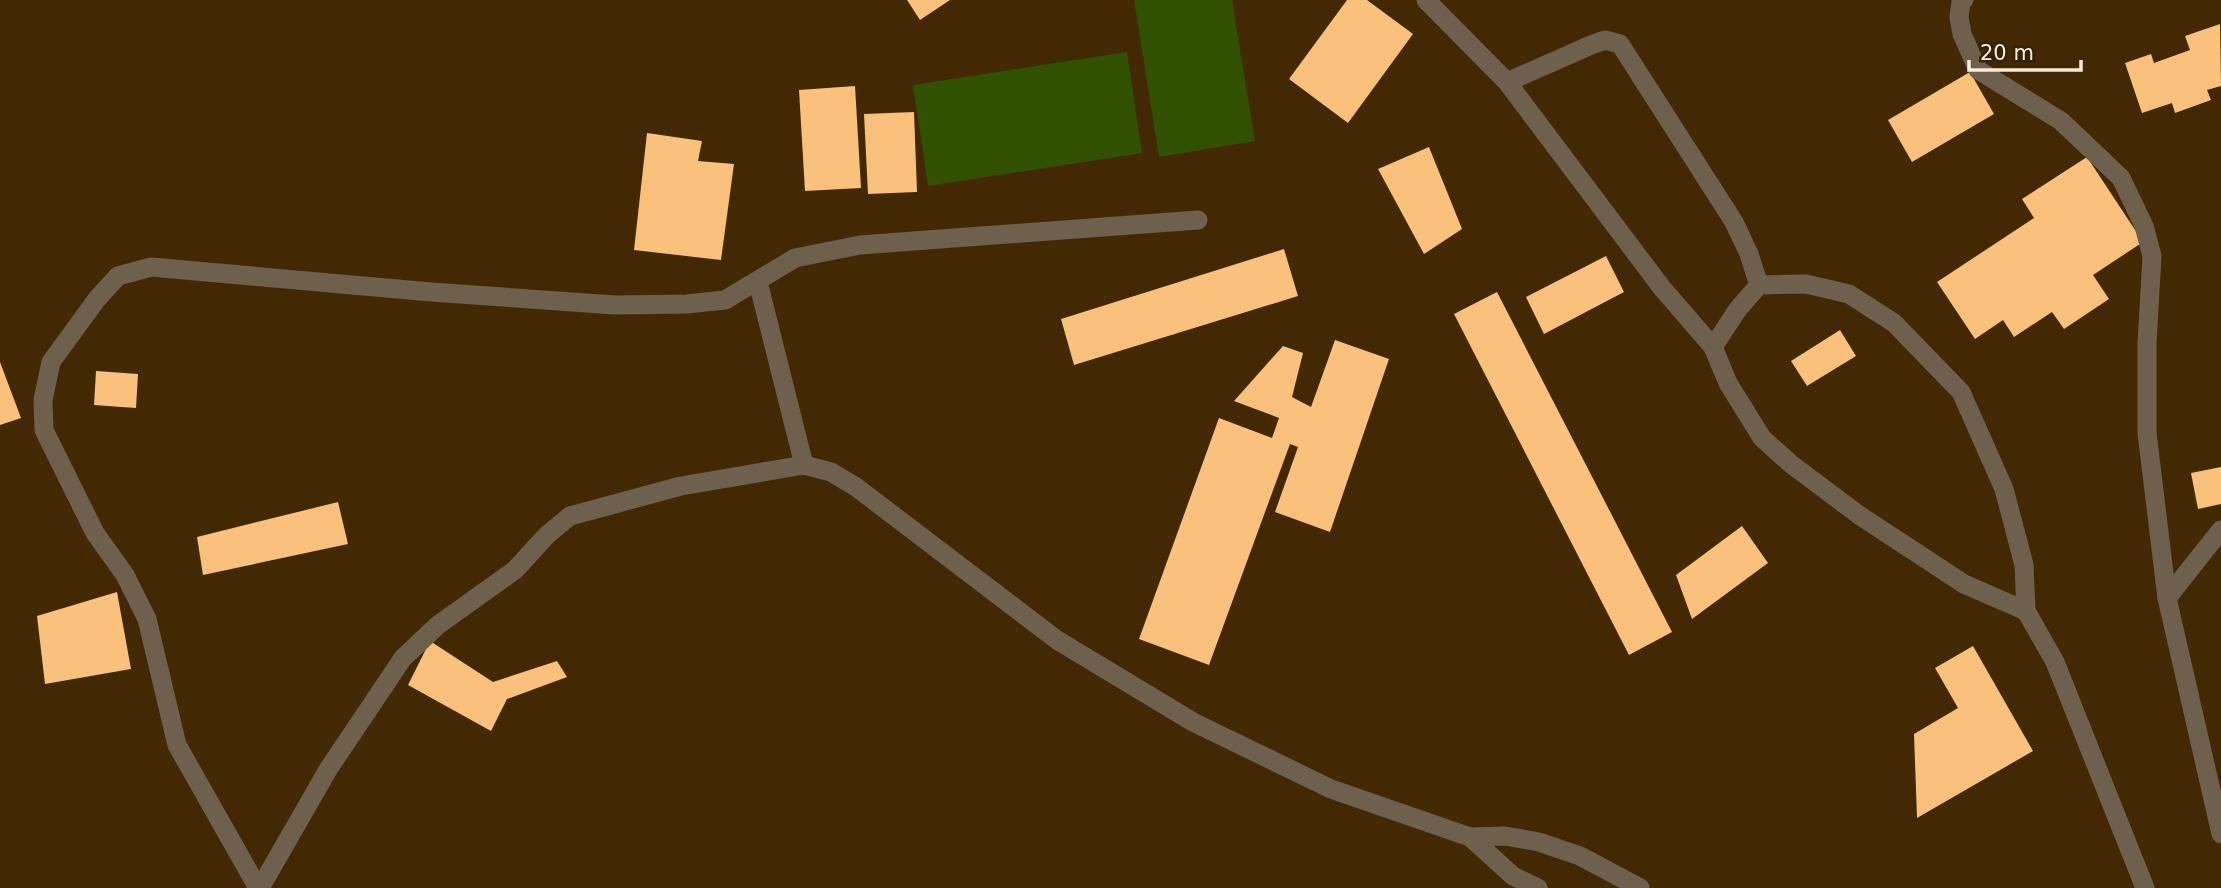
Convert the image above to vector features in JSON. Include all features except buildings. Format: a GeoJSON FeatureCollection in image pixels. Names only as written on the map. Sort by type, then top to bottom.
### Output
{"type":"FeatureCollection","features":[{"type":"Feature","properties":{"kind":"lane"},"geometry":{"type":"LineString","coordinates":[[1426,0],[1507,82],[1662,288],[1713,347],[1728,383],[1762,438],[1791,464],[1859,515],[1964,584],[2026,611]]}},
{"type":"Feature","properties":{"kind":"lane"},"geometry":{"type":"LineString","coordinates":[[1965,0],[1961,2],[1959,17],[1962,34],[1978,70],[2061,121],[2121,178],[2144,226],[2152,256],[2147,343],[2147,432],[2167,598],[2221,834]]}},
{"type":"Feature","properties":{"kind":"lane"},"geometry":{"type":"LineString","coordinates":[[1507,82],[1605,40],[1620,44],[1734,222],[1749,254],[1759,285]]}},
{"type":"Feature","properties":{"kind":"lane"},"geometry":{"type":"LineString","coordinates":[[1198,220],[860,245],[795,258],[725,300],[687,304],[615,305],[151,267],[118,276],[97,299],[51,362],[43,400],[44,430],[95,533],[125,575],[147,619],[177,745],[259,888],[329,768],[403,658],[438,625],[514,570],[547,535],[570,516],[681,486],[804,465],[831,472],[856,487],[1057,640],[1193,722],[1331,789],[1470,837],[1505,836],[1539,842],[1580,856],[1640,888]]}},
{"type":"Feature","properties":{"kind":"lane"},"geometry":{"type":"LineString","coordinates":[[758,282],[804,465]]}},
{"type":"Feature","properties":{"kind":"lane"},"geometry":{"type":"LineString","coordinates":[[1713,347],[1738,309],[1759,285],[1806,284],[1849,295],[1894,323],[1961,392],[2004,489],[2024,565],[2026,611],[2055,662],[2145,888]]}},
{"type":"Feature","properties":{"kind":"lane"},"geometry":{"type":"LineString","coordinates":[[2167,598],[2221,530]]}},
{"type":"Feature","properties":{"kind":"lane"},"geometry":{"type":"LineString","coordinates":[[1470,837],[1513,876],[1538,888]]}},
{"type":"Feature","properties":{"kind":"green space"},"geometry":{"type":"Polygon","coordinates":[[[1134,0],[1232,0],[1255,141],[1159,157],[1134,0]]]}},
{"type":"Feature","properties":{"kind":"green space"},"geometry":{"type":"Polygon","coordinates":[[[1127,52],[1142,153],[928,186],[913,85],[1127,52]]]}}]}
